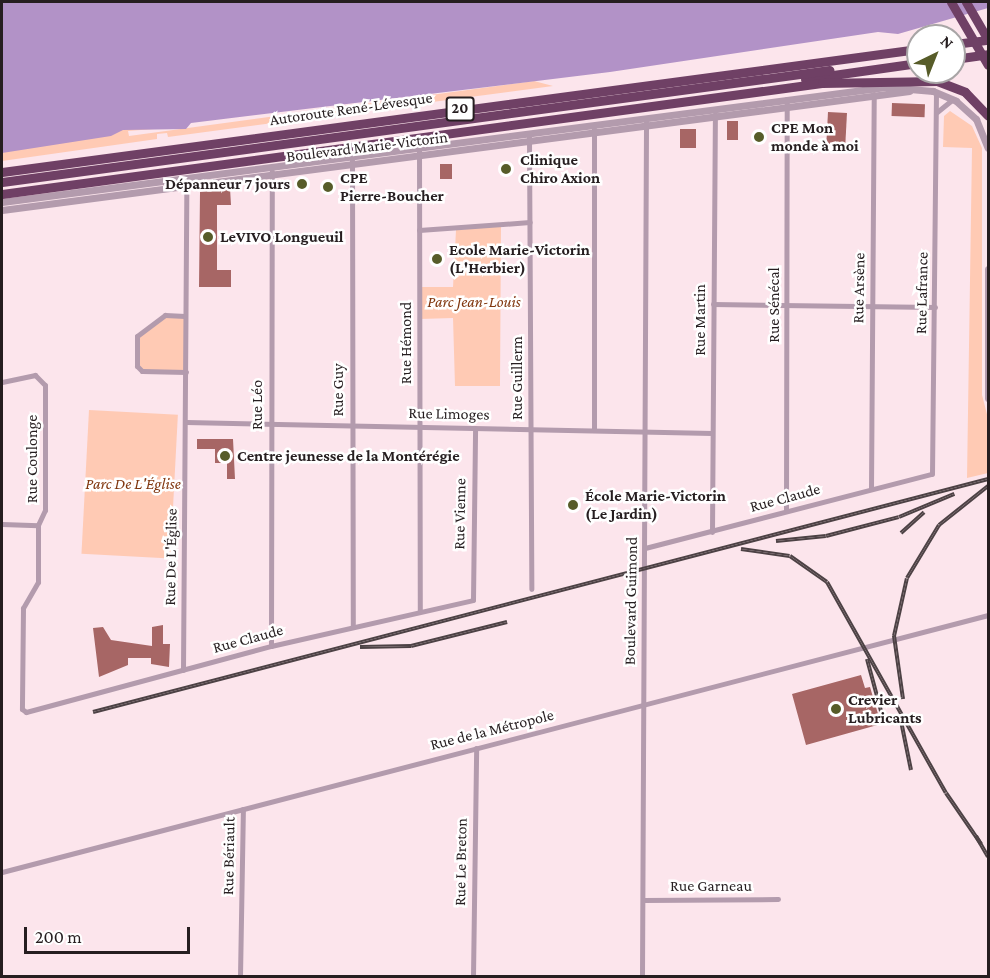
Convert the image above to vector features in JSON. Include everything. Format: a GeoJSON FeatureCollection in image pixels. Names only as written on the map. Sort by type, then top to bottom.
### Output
{"type":"FeatureCollection","features":[{"type":"Feature","properties":{"kind":"highway"},"geometry":{"type":"LineString","coordinates":[[951,2],[988,65]]}},
{"type":"Feature","properties":{"kind":"highway"},"geometry":{"type":"LineString","coordinates":[[966,2],[988,40],[966,43]]}},
{"type":"Feature","properties":{"kind":"highway"},"geometry":{"type":"LineString","coordinates":[[966,51],[988,48]]}},
{"type":"Feature","properties":{"kind":"highway","name":"Autoroute René-Lévesque"},"geometry":{"type":"LineString","coordinates":[[2,172],[906,51]]}},
{"type":"Feature","properties":{"kind":"highway"},"geometry":{"type":"LineString","coordinates":[[966,57],[988,54]]}},
{"type":"Feature","properties":{"kind":"highway","name":"Autoroute René-Lévesque"},"geometry":{"type":"LineString","coordinates":[[2,182],[906,60]]}},
{"type":"Feature","properties":{"kind":"highway"},"geometry":{"type":"LineString","coordinates":[[2,188],[906,65]]}},
{"type":"Feature","properties":{"kind":"highway"},"geometry":{"type":"LineString","coordinates":[[2,194],[822,83],[936,81],[965,92],[988,116]]}},
{"type":"Feature","properties":{"kind":"street","name":"Boulevard Marie-Victorin"},"geometry":{"type":"LineString","coordinates":[[2,202],[593,128],[714,108],[874,92],[915,90],[936,92],[953,99],[976,119],[988,148]]}},
{"type":"Feature","properties":{"kind":"street","name":"Boulevard Marie-Victorin"},"geometry":{"type":"LineString","coordinates":[[646,121],[715,117],[788,108],[874,92]]}},
{"type":"Feature","properties":{"kind":"street","name":"Rue Arsène"},"geometry":{"type":"LineString","coordinates":[[871,489],[874,92]]}},
{"type":"Feature","properties":{"kind":"street","name":"Rue Lafrance"},"geometry":{"type":"LineString","coordinates":[[932,474],[938,112],[936,92]]}},
{"type":"Feature","properties":{"kind":"street","name":"Rue Sénécal"},"geometry":{"type":"LineString","coordinates":[[786,512],[787,99]]}},
{"type":"Feature","properties":{"kind":"street"},"geometry":{"type":"LineString","coordinates":[[938,112],[953,99]]}},
{"type":"Feature","properties":{"kind":"street","name":"Rue Martin"},"geometry":{"type":"LineString","coordinates":[[712,532],[714,108]]}},
{"type":"Feature","properties":{"kind":"street","name":"Boulevard Guimond"},"geometry":{"type":"LineString","coordinates":[[642,976],[646,121]]}},
{"type":"Feature","properties":{"kind":"street"},"geometry":{"type":"LineString","coordinates":[[593,128],[594,430]]}},
{"type":"Feature","properties":{"kind":"street","name":"Rue Guillerm"},"geometry":{"type":"LineString","coordinates":[[529,136],[531,589]]}},
{"type":"Feature","properties":{"kind":"street","name":"Rue Hémond"},"geometry":{"type":"LineString","coordinates":[[419,150],[420,611]]}},
{"type":"Feature","properties":{"kind":"street","name":"Rue Guy"},"geometry":{"type":"LineString","coordinates":[[352,158],[352,627]]}},
{"type":"Feature","properties":{"kind":"street","name":"Rue Léo"},"geometry":{"type":"LineString","coordinates":[[271,646],[272,168]]}},
{"type":"Feature","properties":{"kind":"street","name":"Boulevard Marie-Victorin"},"geometry":{"type":"LineString","coordinates":[[2,210],[185,180]]}},
{"type":"Feature","properties":{"kind":"street","name":"Rue De L'Église"},"geometry":{"type":"LineString","coordinates":[[183,670],[186,422],[185,180]]}},
{"type":"Feature","properties":{"kind":"street"},"geometry":{"type":"LineString","coordinates":[[418,231],[530,222]]}},
{"type":"Feature","properties":{"kind":"street"},"geometry":{"type":"LineString","coordinates":[[988,269],[988,398]]}},
{"type":"Feature","properties":{"kind":"street"},"geometry":{"type":"LineString","coordinates":[[713,304],[873,304],[935,307]]}},
{"type":"Feature","properties":{"kind":"street"},"geometry":{"type":"LineString","coordinates":[[185,316],[165,315],[137,336],[137,366],[142,371],[186,372]]}},
{"type":"Feature","properties":{"kind":"street","name":"Rue Coulonge"},"geometry":{"type":"LineString","coordinates":[[2,382],[35,375],[45,385],[45,510],[38,525],[38,582],[23,608],[22,709],[32,713]]}},
{"type":"Feature","properties":{"kind":"street","name":"Rue Limoges"},"geometry":{"type":"LineString","coordinates":[[186,422],[712,433]]}},
{"type":"Feature","properties":{"kind":"street","name":"Rue Vienne"},"geometry":{"type":"LineString","coordinates":[[473,600],[475,428]]}},
{"type":"Feature","properties":{"kind":"street","name":"Rue Claude"},"geometry":{"type":"LineString","coordinates":[[645,548],[932,474]]}},
{"type":"Feature","properties":{"kind":"street"},"geometry":{"type":"LineString","coordinates":[[2,524],[38,525]]}},
{"type":"Feature","properties":{"kind":"street","name":"Rue Claude"},"geometry":{"type":"LineString","coordinates":[[32,713],[271,646],[473,600]]}},
{"type":"Feature","properties":{"kind":"street","name":"Rue de la Métropole"},"geometry":{"type":"LineString","coordinates":[[2,872],[988,615]]}},
{"type":"Feature","properties":{"kind":"street","name":"Rue Le Breton"},"geometry":{"type":"LineString","coordinates":[[473,976],[476,748]]}},
{"type":"Feature","properties":{"kind":"street","name":"Rue Bériault"},"geometry":{"type":"LineString","coordinates":[[240,976],[243,809]]}},
{"type":"Feature","properties":{"kind":"street","name":"Rue Garneau"},"geometry":{"type":"LineString","coordinates":[[643,900],[778,899]]}},
{"type":"Feature","properties":{"kind":"green space"},"geometry":{"type":"Polygon","coordinates":[[[2,23],[180,127],[128,131],[129,136],[534,81],[553,86],[168,137],[167,133],[157,134],[157,139],[2,161],[2,23]]]}},
{"type":"Feature","properties":{"kind":"green space"},"geometry":{"type":"Polygon","coordinates":[[[950,111],[972,126],[982,148],[982,395],[988,418],[988,473],[967,478],[972,148],[943,147],[944,116],[950,111]]]}},
{"type":"Feature","properties":{"kind":"green space","name":"Parc Jean-Louis"},"geometry":{"type":"Polygon","coordinates":[[[501,226],[500,386],[455,386],[453,318],[420,319],[420,287],[453,287],[456,230],[501,226]]]}},
{"type":"Feature","properties":{"kind":"green space"},"geometry":{"type":"Polygon","coordinates":[[[165,315],[185,316],[186,372],[142,371],[137,366],[137,336],[165,315]]]}},
{"type":"Feature","properties":{"kind":"green space","name":"Parc De L'Église"},"geometry":{"type":"Polygon","coordinates":[[[89,410],[178,415],[170,558],[81,554],[89,410]]]}},
{"type":"Feature","properties":{"kind":"shaded area"},"geometry":{"type":"Polygon","coordinates":[[[2,2],[988,2],[988,8],[933,24],[906,24],[906,32],[898,34],[878,32],[610,72],[191,123],[186,129],[123,130],[111,136],[2,153],[2,2]]]}},
{"type":"Feature","properties":{"kind":"building"},"geometry":{"type":"Polygon","coordinates":[[[892,103],[925,104],[925,117],[892,116],[892,103]]]}},
{"type":"Feature","properties":{"kind":"building"},"geometry":{"type":"Polygon","coordinates":[[[828,112],[847,113],[845,145],[826,144],[828,112]]]}},
{"type":"Feature","properties":{"kind":"building"},"geometry":{"type":"Polygon","coordinates":[[[727,121],[738,121],[738,140],[727,140],[727,121]]]}},
{"type":"Feature","properties":{"kind":"building"},"geometry":{"type":"Polygon","coordinates":[[[680,129],[696,129],[696,148],[680,148],[680,129]]]}},
{"type":"Feature","properties":{"kind":"building"},"geometry":{"type":"Polygon","coordinates":[[[440,164],[452,164],[452,179],[440,179],[440,164]]]}},
{"type":"Feature","properties":{"kind":"building","name":"LeVIVO Longueuil"},"geometry":{"type":"Polygon","coordinates":[[[230,188],[231,205],[217,205],[217,270],[231,270],[231,287],[199,287],[200,192],[230,188]]]}},
{"type":"Feature","properties":{"kind":"building","name":"Centre jeunesse de la Montérégie"},"geometry":{"type":"Polygon","coordinates":[[[197,439],[233,439],[235,479],[227,479],[227,463],[215,463],[215,449],[197,449],[197,439]]]}},
{"type":"Feature","properties":{"kind":"building"},"geometry":{"type":"Polygon","coordinates":[[[163,625],[163,644],[170,644],[169,667],[151,664],[151,658],[128,658],[128,665],[99,677],[93,628],[103,627],[111,640],[152,646],[152,627],[163,625]]]}},
{"type":"Feature","properties":{"kind":"building","name":"Crevier Lubricants"},"geometry":{"type":"Polygon","coordinates":[[[861,675],[865,688],[870,687],[881,724],[806,745],[792,694],[861,675]]]}},
{"type":"Feature","properties":{"kind":"railway"},"geometry":{"type":"LineString","coordinates":[[93,712],[988,479]]}},
{"type":"Feature","properties":{"kind":"railway"},"geometry":{"type":"LineString","coordinates":[[903,699],[894,636],[907,578],[939,525],[988,486]]}},
{"type":"Feature","properties":{"kind":"railway"},"geometry":{"type":"LineString","coordinates":[[776,541],[826,536],[899,517],[954,494]]}},
{"type":"Feature","properties":{"kind":"railway"},"geometry":{"type":"LineString","coordinates":[[901,533],[924,512]]}},
{"type":"Feature","properties":{"kind":"railway"},"geometry":{"type":"LineString","coordinates":[[741,549],[790,556],[827,582],[946,793],[981,844]]}},
{"type":"Feature","properties":{"kind":"railway"},"geometry":{"type":"LineString","coordinates":[[360,647],[411,646],[507,622]]}},
{"type":"Feature","properties":{"kind":"railway"},"geometry":{"type":"LineString","coordinates":[[867,659],[884,722]]}},
{"type":"Feature","properties":{"kind":"railway"},"geometry":{"type":"LineString","coordinates":[[901,721],[911,770]]}},
{"type":"Feature","properties":{"kind":"railway"},"geometry":{"type":"LineString","coordinates":[[976,836],[988,857]]}},
{"type":"Feature","properties":{"kind":"place","name":"CPE Mon monde à moi"},"geometry":{"type":"Point","coordinates":[759,137]}},
{"type":"Feature","properties":{"kind":"place","name":"Clinique Chiro Axion"},"geometry":{"type":"Point","coordinates":[506,169]}},
{"type":"Feature","properties":{"kind":"place","name":"Dépanneur 7 jours"},"geometry":{"type":"Point","coordinates":[302,184]}},
{"type":"Feature","properties":{"kind":"place","name":"CPE Pierre-Boucher"},"geometry":{"type":"Point","coordinates":[328,187]}},
{"type":"Feature","properties":{"kind":"place","name":"LeVIVO Longueuil"},"geometry":{"type":"Point","coordinates":[208,237]}},
{"type":"Feature","properties":{"kind":"place","name":"Ecole Marie-Victorin (L'Herbier)"},"geometry":{"type":"Point","coordinates":[437,259]}},
{"type":"Feature","properties":{"kind":"place","name":"Centre jeunesse de la Montérégie"},"geometry":{"type":"Point","coordinates":[225,456]}},
{"type":"Feature","properties":{"kind":"place","name":"École Marie-Victorin (Le Jardin)"},"geometry":{"type":"Point","coordinates":[573,505]}},
{"type":"Feature","properties":{"kind":"place","name":"Crevier Lubricants"},"geometry":{"type":"Point","coordinates":[836,709]}}]}
